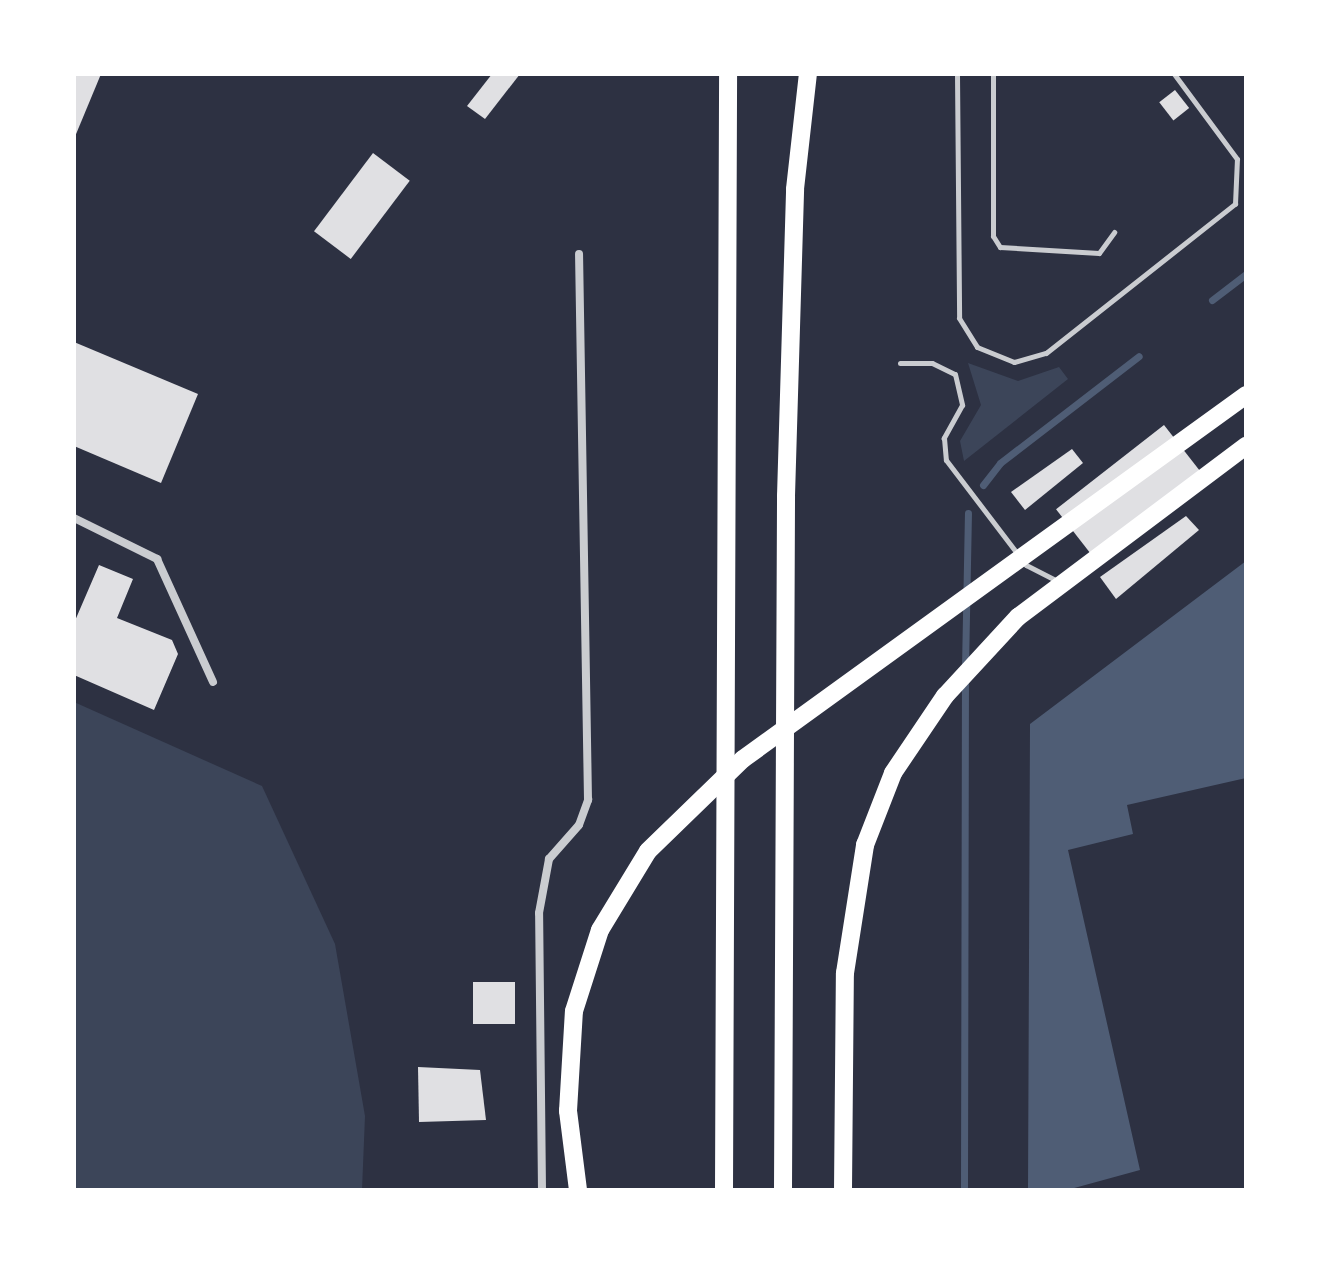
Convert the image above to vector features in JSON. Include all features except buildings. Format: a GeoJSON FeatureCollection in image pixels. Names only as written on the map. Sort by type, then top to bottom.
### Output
{"type":"FeatureCollection","features":[{"type":"Feature","properties":{"kind":"highway"},"geometry":{"type":"LineString","coordinates":[[724,1190],[728,74]]}},
{"type":"Feature","properties":{"kind":"highway"},"geometry":{"type":"LineString","coordinates":[[783,1190],[786,496],[795,189],[808,74]]}},
{"type":"Feature","properties":{"kind":"highway"},"geometry":{"type":"LineString","coordinates":[[578,1190],[568,1111],[568,1044],[589,957],[627,878],[671,825],[743,759],[1246,395]]}},
{"type":"Feature","properties":{"kind":"highway"},"geometry":{"type":"LineString","coordinates":[[843,1190],[845,973],[857,885],[893,773],[971,664],[1067,578],[1246,446]]}},
{"type":"Feature","properties":{"kind":"street"},"geometry":{"type":"LineString","coordinates":[[542,1190],[539,913],[549,859],[579,825],[588,800],[579,254]]}},
{"type":"Feature","properties":{"kind":"street"},"geometry":{"type":"LineString","coordinates":[[74,518],[157,559],[213,682]]}},
{"type":"Feature","properties":{"kind":"lane"},"geometry":{"type":"LineString","coordinates":[[957,74],[959,318],[977,347],[1014,362],[1046,353],[1235,204],[1237,159],[1174,74]]}},
{"type":"Feature","properties":{"kind":"lane"},"geometry":{"type":"LineString","coordinates":[[993,74],[993,236],[1000,247],[1099,253],[1114,232]]}},
{"type":"Feature","properties":{"kind":"lane"},"geometry":{"type":"LineString","coordinates":[[900,363],[932,363],[955,374],[962,405],[944,438],[946,460],[1026,565],[1055,580]]}},
{"type":"Feature","properties":{"kind":"shaded area"},"geometry":{"type":"Polygon","coordinates":[[[968,363],[1018,381],[1059,367],[1068,379],[964,461],[960,441],[981,405],[968,363]]]}},
{"type":"Feature","properties":{"kind":"shaded area"},"geometry":{"type":"Polygon","coordinates":[[[1246,561],[1246,778],[1127,805],[1133,834],[1068,850],[1140,1170],[1067,1190],[1028,1190],[1030,724],[1246,561]]]}},
{"type":"Feature","properties":{"kind":"shaded area"},"geometry":{"type":"Polygon","coordinates":[[[74,702],[262,786],[335,944],[365,1116],[362,1190],[74,1190],[74,702]]]}},
{"type":"Feature","properties":{"kind":"waterway"},"geometry":{"type":"LineString","coordinates":[[1212,300],[1246,274]]}},
{"type":"Feature","properties":{"kind":"waterway"},"geometry":{"type":"LineString","coordinates":[[983,485],[1000,463],[1139,356]]}},
{"type":"Feature","properties":{"kind":"waterway"},"geometry":{"type":"LineString","coordinates":[[965,668],[968,513]]}},
{"type":"Feature","properties":{"kind":"waterway"},"geometry":{"type":"LineString","coordinates":[[964,1190],[965,680]]}}]}
